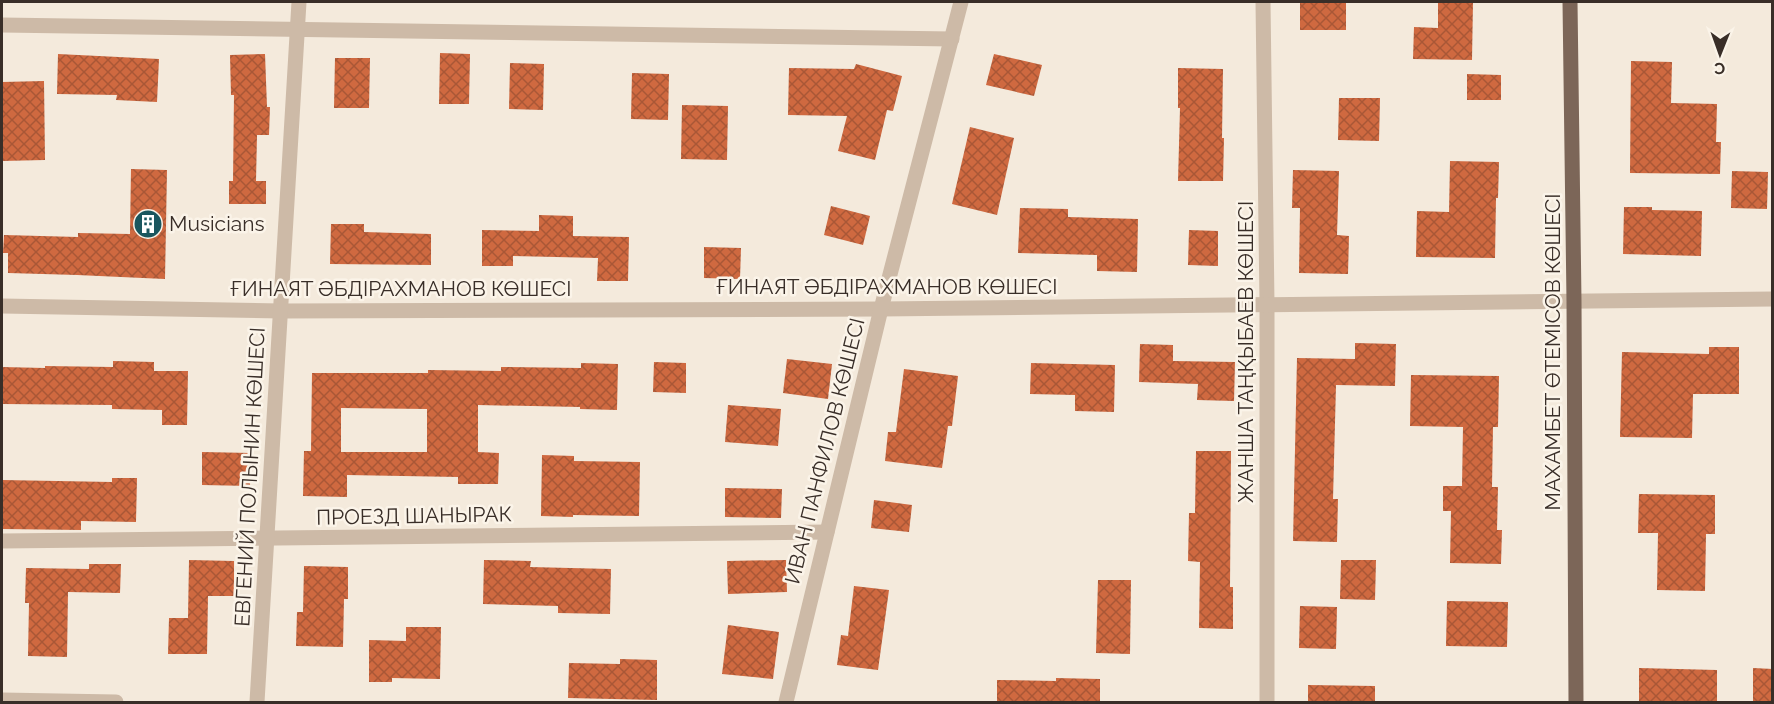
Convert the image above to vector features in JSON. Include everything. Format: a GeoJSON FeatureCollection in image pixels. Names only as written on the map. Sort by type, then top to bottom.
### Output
{"type":"FeatureCollection","features":[{"type":"Feature","properties":{"kind":"main road","name":"МАХАМБЕТ ӨТЕМІСОВ КӨШЕСІ"},"geometry":{"type":"LineString","coordinates":[[1570,2],[1575,301],[1576,702]]}},
{"type":"Feature","properties":{"kind":"street","name":"ЕВГЕНИЙ ПОЛЫНИН КӨШЕСІ"},"geometry":{"type":"LineString","coordinates":[[257,702],[299,2]]}},
{"type":"Feature","properties":{"kind":"street","name":"ИВАН ПАНФИЛОВ КӨШЕСІ"},"geometry":{"type":"LineString","coordinates":[[786,702],[881,309],[961,2]]}},
{"type":"Feature","properties":{"kind":"street","name":"ЖАНША ТАҢҚЫБАЕВ КӨШЕСІ"},"geometry":{"type":"LineString","coordinates":[[1263,2],[1268,304],[1267,702]]}},
{"type":"Feature","properties":{"kind":"street"},"geometry":{"type":"LineString","coordinates":[[2,25],[952,39]]}},
{"type":"Feature","properties":{"kind":"street","name":"ҒИНАЯТ ӘБДІРАХМАНОВ КӨШЕСІ"},"geometry":{"type":"LineString","coordinates":[[2,306],[281,311],[881,309],[1773,299]]}},
{"type":"Feature","properties":{"kind":"street","name":"ПРОЕЗД ШАНЫРАК"},"geometry":{"type":"LineString","coordinates":[[2,541],[827,532]]}},
{"type":"Feature","properties":{"kind":"street"},"geometry":{"type":"LineString","coordinates":[[2,700],[116,702]]}},
{"type":"Feature","properties":{"kind":"building"},"geometry":{"type":"Polygon","coordinates":[[[1300,2],[1346,2],[1346,30],[1300,30],[1300,2]]]}},
{"type":"Feature","properties":{"kind":"building"},"geometry":{"type":"Polygon","coordinates":[[[1438,2],[1473,2],[1472,60],[1413,59],[1414,27],[1438,28],[1438,2]]]}},
{"type":"Feature","properties":{"kind":"building"},"geometry":{"type":"Polygon","coordinates":[[[440,53],[470,54],[469,104],[439,104],[440,53]]]}},
{"type":"Feature","properties":{"kind":"building"},"geometry":{"type":"Polygon","coordinates":[[[58,54],[159,59],[157,102],[116,100],[117,95],[57,94],[58,54]]]}},
{"type":"Feature","properties":{"kind":"building"},"geometry":{"type":"Polygon","coordinates":[[[265,54],[267,107],[270,107],[269,135],[257,135],[256,181],[266,181],[266,204],[229,204],[229,181],[233,181],[234,95],[231,95],[230,55],[265,54]]]}},
{"type":"Feature","properties":{"kind":"building"},"geometry":{"type":"Polygon","coordinates":[[[994,54],[1042,65],[1034,96],[986,85],[994,54]]]}},
{"type":"Feature","properties":{"kind":"building"},"geometry":{"type":"Polygon","coordinates":[[[335,58],[370,58],[369,108],[334,108],[335,58]]]}},
{"type":"Feature","properties":{"kind":"building"},"geometry":{"type":"Polygon","coordinates":[[[1631,61],[1672,62],[1671,103],[1717,104],[1716,142],[1721,142],[1720,174],[1630,173],[1631,61]]]}},
{"type":"Feature","properties":{"kind":"building"},"geometry":{"type":"Polygon","coordinates":[[[510,63],[544,64],[543,110],[509,109],[510,63]]]}},
{"type":"Feature","properties":{"kind":"building"},"geometry":{"type":"Polygon","coordinates":[[[856,64],[902,76],[893,111],[887,110],[875,160],[838,151],[847,116],[788,115],[789,68],[854,69],[856,64]]]}},
{"type":"Feature","properties":{"kind":"building"},"geometry":{"type":"Polygon","coordinates":[[[1178,68],[1223,69],[1223,181],[1178,181],[1180,108],[1178,108],[1178,68]]]}},
{"type":"Feature","properties":{"kind":"building"},"geometry":{"type":"Polygon","coordinates":[[[632,73],[669,74],[668,120],[631,119],[632,73]]]}},
{"type":"Feature","properties":{"kind":"building"},"geometry":{"type":"Polygon","coordinates":[[[1467,74],[1501,75],[1501,100],[1467,100],[1467,74]]]}},
{"type":"Feature","properties":{"kind":"building"},"geometry":{"type":"Polygon","coordinates":[[[44,81],[45,160],[2,161],[2,82],[44,81]]]}},
{"type":"Feature","properties":{"kind":"building"},"geometry":{"type":"Polygon","coordinates":[[[1339,98],[1380,98],[1379,141],[1338,140],[1339,98]]]}},
{"type":"Feature","properties":{"kind":"building"},"geometry":{"type":"Polygon","coordinates":[[[682,105],[728,106],[727,160],[681,159],[682,105]]]}},
{"type":"Feature","properties":{"kind":"building"},"geometry":{"type":"Polygon","coordinates":[[[970,127],[1014,138],[997,215],[952,204],[970,127]]]}},
{"type":"Feature","properties":{"kind":"building"},"geometry":{"type":"Polygon","coordinates":[[[1450,161],[1499,162],[1495,258],[1416,257],[1417,211],[1449,212],[1450,161]]]}},
{"type":"Feature","properties":{"kind":"building"},"geometry":{"type":"Polygon","coordinates":[[[131,169],[167,170],[165,279],[8,273],[8,253],[3,253],[4,235],[78,237],[78,233],[130,234],[131,169]]]}},
{"type":"Feature","properties":{"kind":"building"},"geometry":{"type":"Polygon","coordinates":[[[1293,170],[1339,171],[1337,235],[1349,236],[1348,274],[1299,273],[1300,208],[1292,208],[1293,170]]]}},
{"type":"Feature","properties":{"kind":"building"},"geometry":{"type":"Polygon","coordinates":[[[1732,171],[1768,172],[1767,209],[1731,208],[1732,171]]]}},
{"type":"Feature","properties":{"kind":"building"},"geometry":{"type":"Polygon","coordinates":[[[831,206],[870,216],[863,245],[824,235],[831,206]]]}},
{"type":"Feature","properties":{"kind":"building"},"geometry":{"type":"Polygon","coordinates":[[[1624,207],[1702,211],[1701,256],[1623,254],[1624,207]]]}},
{"type":"Feature","properties":{"kind":"building"},"geometry":{"type":"Polygon","coordinates":[[[1020,208],[1068,209],[1068,217],[1138,219],[1137,272],[1097,271],[1097,255],[1018,253],[1020,208]]]}},
{"type":"Feature","properties":{"kind":"building"},"geometry":{"type":"Polygon","coordinates":[[[539,215],[573,216],[573,236],[629,237],[628,281],[597,281],[598,258],[513,256],[513,266],[482,266],[482,230],[539,231],[539,215]]]}},
{"type":"Feature","properties":{"kind":"building"},"geometry":{"type":"Polygon","coordinates":[[[331,224],[364,224],[364,232],[431,234],[431,265],[330,264],[331,224]]]}},
{"type":"Feature","properties":{"kind":"building"},"geometry":{"type":"Polygon","coordinates":[[[1189,230],[1218,231],[1218,266],[1188,265],[1189,230]]]}},
{"type":"Feature","properties":{"kind":"building"},"geometry":{"type":"Polygon","coordinates":[[[704,247],[741,248],[740,279],[704,278],[704,247]]]}},
{"type":"Feature","properties":{"kind":"building"},"geometry":{"type":"Polygon","coordinates":[[[1355,343],[1396,344],[1395,386],[1336,385],[1333,499],[1338,499],[1337,542],[1293,541],[1297,358],[1355,359],[1355,343]]]}},
{"type":"Feature","properties":{"kind":"building"},"geometry":{"type":"Polygon","coordinates":[[[1140,344],[1173,345],[1173,361],[1235,362],[1234,401],[1197,400],[1198,384],[1139,382],[1140,344]]]}},
{"type":"Feature","properties":{"kind":"building"},"geometry":{"type":"Polygon","coordinates":[[[1709,347],[1739,347],[1739,394],[1693,394],[1692,438],[1620,437],[1622,352],[1709,354],[1709,347]]]}},
{"type":"Feature","properties":{"kind":"building"},"geometry":{"type":"Polygon","coordinates":[[[787,359],[832,364],[828,399],[783,393],[787,359]]]}},
{"type":"Feature","properties":{"kind":"building"},"geometry":{"type":"Polygon","coordinates":[[[113,361],[154,362],[154,371],[188,371],[187,425],[162,425],[162,410],[112,409],[112,405],[2,404],[2,367],[113,367],[113,361]]]}},
{"type":"Feature","properties":{"kind":"building"},"geometry":{"type":"Polygon","coordinates":[[[654,362],[686,363],[686,393],[653,392],[654,362]]]}},
{"type":"Feature","properties":{"kind":"building"},"geometry":{"type":"Polygon","coordinates":[[[581,363],[618,364],[617,410],[478,405],[478,452],[499,453],[498,484],[458,484],[458,477],[347,475],[347,497],[303,496],[304,451],[311,451],[312,373],[501,371],[501,367],[581,368],[581,363]],[[341,408],[341,452],[427,452],[427,409],[341,408]]]}},
{"type":"Feature","properties":{"kind":"building"},"geometry":{"type":"Polygon","coordinates":[[[1031,363],[1115,365],[1114,412],[1075,411],[1075,395],[1030,394],[1031,363]]]}},
{"type":"Feature","properties":{"kind":"building"},"geometry":{"type":"Polygon","coordinates":[[[904,369],[958,376],[952,426],[948,426],[942,468],[885,461],[888,432],[896,432],[904,369]]]}},
{"type":"Feature","properties":{"kind":"building"},"geometry":{"type":"Polygon","coordinates":[[[1411,375],[1499,376],[1498,427],[1493,427],[1492,487],[1498,487],[1497,530],[1502,530],[1501,564],[1450,563],[1451,511],[1443,511],[1443,486],[1462,486],[1463,427],[1410,426],[1411,375]]]}},
{"type":"Feature","properties":{"kind":"building"},"geometry":{"type":"Polygon","coordinates":[[[728,405],[781,409],[778,446],[725,442],[728,405]]]}},
{"type":"Feature","properties":{"kind":"building"},"geometry":{"type":"Polygon","coordinates":[[[1196,451],[1231,451],[1230,587],[1233,587],[1233,629],[1199,628],[1200,562],[1188,561],[1189,513],[1195,513],[1196,451]]]}},
{"type":"Feature","properties":{"kind":"building"},"geometry":{"type":"Polygon","coordinates":[[[202,452],[251,453],[250,486],[202,485],[202,452]]]}},
{"type":"Feature","properties":{"kind":"building"},"geometry":{"type":"Polygon","coordinates":[[[542,455],[574,456],[574,461],[640,462],[639,516],[541,516],[542,455]]]}},
{"type":"Feature","properties":{"kind":"building"},"geometry":{"type":"Polygon","coordinates":[[[112,478],[137,478],[136,522],[81,521],[81,530],[2,529],[2,480],[112,482],[112,478]]]}},
{"type":"Feature","properties":{"kind":"building"},"geometry":{"type":"Polygon","coordinates":[[[725,488],[782,489],[781,518],[725,517],[725,488]]]}},
{"type":"Feature","properties":{"kind":"building"},"geometry":{"type":"Polygon","coordinates":[[[1639,494],[1715,495],[1715,534],[1706,534],[1705,591],[1657,590],[1658,533],[1638,533],[1639,494]]]}},
{"type":"Feature","properties":{"kind":"building"},"geometry":{"type":"Polygon","coordinates":[[[874,500],[912,505],[909,532],[871,528],[874,500]]]}},
{"type":"Feature","properties":{"kind":"building"},"geometry":{"type":"Polygon","coordinates":[[[189,560],[234,561],[234,596],[208,596],[207,654],[168,654],[169,618],[188,618],[189,560]]]}},
{"type":"Feature","properties":{"kind":"building"},"geometry":{"type":"Polygon","coordinates":[[[484,560],[531,561],[530,567],[611,569],[610,614],[558,613],[558,606],[483,604],[484,560]]]}},
{"type":"Feature","properties":{"kind":"building"},"geometry":{"type":"Polygon","coordinates":[[[786,560],[787,592],[728,594],[727,561],[786,560]]]}},
{"type":"Feature","properties":{"kind":"building"},"geometry":{"type":"Polygon","coordinates":[[[1341,560],[1376,560],[1375,600],[1340,599],[1341,560]]]}},
{"type":"Feature","properties":{"kind":"building"},"geometry":{"type":"Polygon","coordinates":[[[89,564],[121,564],[120,593],[68,592],[67,657],[28,656],[29,603],[25,603],[26,568],[89,569],[89,564]]]}},
{"type":"Feature","properties":{"kind":"building"},"geometry":{"type":"Polygon","coordinates":[[[304,566],[348,567],[348,599],[344,599],[343,647],[296,646],[297,612],[303,612],[304,566]]]}},
{"type":"Feature","properties":{"kind":"building"},"geometry":{"type":"Polygon","coordinates":[[[1098,580],[1131,580],[1130,654],[1096,653],[1098,580]]]}},
{"type":"Feature","properties":{"kind":"building"},"geometry":{"type":"Polygon","coordinates":[[[854,586],[889,590],[878,670],[837,665],[841,635],[848,636],[854,586]]]}},
{"type":"Feature","properties":{"kind":"building"},"geometry":{"type":"Polygon","coordinates":[[[1447,601],[1508,602],[1507,647],[1446,646],[1447,601]]]}},
{"type":"Feature","properties":{"kind":"building"},"geometry":{"type":"Polygon","coordinates":[[[1300,606],[1337,607],[1336,649],[1299,648],[1300,606]]]}},
{"type":"Feature","properties":{"kind":"building"},"geometry":{"type":"Polygon","coordinates":[[[728,625],[779,632],[773,679],[722,674],[728,625]]]}},
{"type":"Feature","properties":{"kind":"building"},"geometry":{"type":"Polygon","coordinates":[[[406,627],[441,627],[440,679],[392,678],[392,682],[369,682],[369,640],[406,641],[406,627]]]}},
{"type":"Feature","properties":{"kind":"building"},"geometry":{"type":"Polygon","coordinates":[[[620,659],[657,660],[657,700],[568,698],[569,663],[620,664],[620,659]]]}},
{"type":"Feature","properties":{"kind":"building"},"geometry":{"type":"Polygon","coordinates":[[[1639,668],[1717,670],[1717,702],[1639,702],[1639,668]]]}},
{"type":"Feature","properties":{"kind":"building"},"geometry":{"type":"Polygon","coordinates":[[[1753,668],[1773,669],[1773,702],[1753,702],[1753,668]]]}},
{"type":"Feature","properties":{"kind":"building"},"geometry":{"type":"Polygon","coordinates":[[[1056,678],[1100,679],[1100,702],[997,702],[997,680],[1056,681],[1056,678]]]}},
{"type":"Feature","properties":{"kind":"building"},"geometry":{"type":"Polygon","coordinates":[[[1308,685],[1375,686],[1375,702],[1308,702],[1308,685]]]}},
{"type":"Feature","properties":{"kind":"place","name":"Musicians"},"geometry":{"type":"Point","coordinates":[148,224]}}]}
